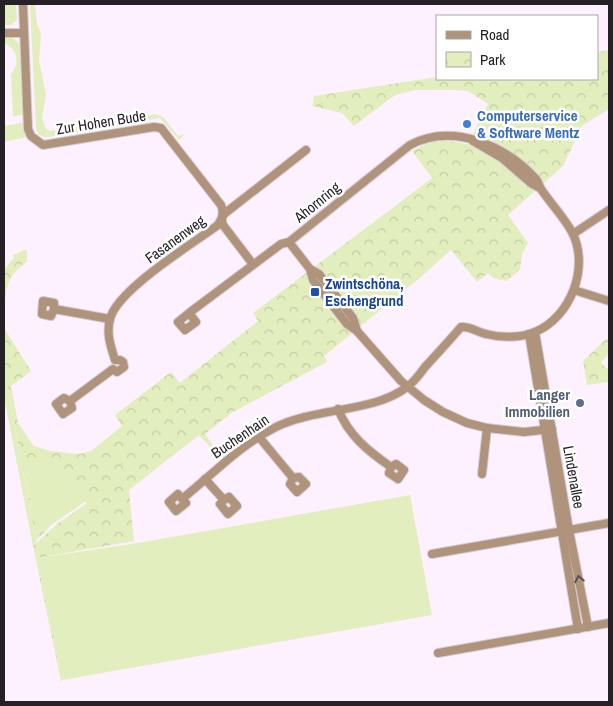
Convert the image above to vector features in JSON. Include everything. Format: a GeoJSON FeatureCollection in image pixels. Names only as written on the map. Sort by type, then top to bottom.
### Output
{"type":"FeatureCollection","features":[{"type":"Feature","properties":{"kind":"street","name":"Zur Hohen Bude"},"geometry":{"type":"LineString","coordinates":[[23,4],[28,129],[31,136],[43,145],[154,127],[161,128],[221,204],[223,210],[222,217]]}},
{"type":"Feature","properties":{"kind":"street"},"geometry":{"type":"LineString","coordinates":[[4,33],[24,33]]}},
{"type":"Feature","properties":{"kind":"street","name":"Ahornring"},"geometry":{"type":"LineString","coordinates":[[189,313],[281,244],[289,242],[410,145],[432,137],[456,136],[483,142],[521,165],[535,179],[573,234],[578,261],[574,290],[566,306],[556,318],[532,333],[499,336],[486,334],[467,326],[461,328],[408,387]]}},
{"type":"Feature","properties":{"kind":"street","name":"Fasanenweg"},"geometry":{"type":"LineString","coordinates":[[110,319],[116,305],[130,289],[218,225],[222,217],[306,150]]}},
{"type":"Feature","properties":{"kind":"street"},"geometry":{"type":"LineString","coordinates":[[573,234],[609,210]]}},
{"type":"Feature","properties":{"kind":"street"},"geometry":{"type":"LineString","coordinates":[[222,217],[223,225],[252,263],[255,263]]}},
{"type":"Feature","properties":{"kind":"street"},"geometry":{"type":"LineString","coordinates":[[289,242],[310,269],[313,280],[347,324],[357,331],[408,387],[424,400],[443,412],[467,423],[486,428],[524,432],[548,429]]}},
{"type":"Feature","properties":{"kind":"street"},"geometry":{"type":"LineString","coordinates":[[574,290],[609,301]]}},
{"type":"Feature","properties":{"kind":"street"},"geometry":{"type":"LineString","coordinates":[[54,309],[110,319],[108,336],[115,360]]}},
{"type":"Feature","properties":{"kind":"street","name":"Lindenallee"},"geometry":{"type":"LineString","coordinates":[[532,333],[566,531],[588,627]]}},
{"type":"Feature","properties":{"kind":"street"},"geometry":{"type":"LineString","coordinates":[[115,360],[123,362],[124,367],[117,372],[111,364],[115,360]]}},
{"type":"Feature","properties":{"kind":"street"},"geometry":{"type":"LineString","coordinates":[[70,401],[113,369]]}},
{"type":"Feature","properties":{"kind":"street","name":"Buchenhain"},"geometry":{"type":"LineString","coordinates":[[182,498],[224,462],[259,437],[293,420],[373,403],[391,397],[408,387]]}},
{"type":"Feature","properties":{"kind":"street"},"geometry":{"type":"LineString","coordinates":[[338,409],[353,436],[390,467]]}},
{"type":"Feature","properties":{"kind":"street"},"geometry":{"type":"LineString","coordinates":[[482,474],[486,428]]}},
{"type":"Feature","properties":{"kind":"street"},"geometry":{"type":"LineString","coordinates":[[259,437],[293,478]]}},
{"type":"Feature","properties":{"kind":"street"},"geometry":{"type":"LineString","coordinates":[[205,479],[224,500]]}},
{"type":"Feature","properties":{"kind":"street"},"geometry":{"type":"LineString","coordinates":[[432,554],[609,523]]}},
{"type":"Feature","properties":{"kind":"street","name":"Lindenallee"},"geometry":{"type":"LineString","coordinates":[[566,531],[578,629]]}},
{"type":"Feature","properties":{"kind":"street"},"geometry":{"type":"LineString","coordinates":[[438,653],[609,623]]}},
{"type":"Feature","properties":{"kind":"green space"},"geometry":{"type":"Polygon","coordinates":[[[4,4],[16,4],[17,20],[11,25],[4,25],[4,4]]]}},
{"type":"Feature","properties":{"kind":"green space"},"geometry":{"type":"Polygon","coordinates":[[[30,4],[35,4],[37,23],[41,34],[39,61],[46,94],[42,118],[46,129],[50,131],[62,130],[74,122],[110,123],[155,114],[163,117],[178,136],[185,134],[179,140],[160,118],[49,137],[39,135],[36,128],[30,4]]]}},
{"type":"Feature","properties":{"kind":"green space"},"geometry":{"type":"Polygon","coordinates":[[[4,37],[15,40],[21,50],[24,114],[13,117],[11,74],[17,61],[15,53],[4,43],[4,37]]]}},
{"type":"Feature","properties":{"kind":"green space"},"geometry":{"type":"Polygon","coordinates":[[[609,50],[609,109],[582,126],[563,166],[508,215],[528,243],[522,254],[520,270],[506,281],[493,278],[488,273],[477,282],[451,250],[421,277],[324,356],[327,362],[233,412],[205,434],[213,445],[210,447],[199,435],[129,490],[134,541],[37,558],[61,682],[33,546],[57,524],[87,503],[52,458],[26,474],[37,534],[49,528],[36,540],[4,367],[4,328],[31,371],[11,386],[18,423],[34,446],[50,451],[79,454],[91,451],[122,426],[115,415],[171,372],[180,383],[258,321],[253,313],[432,178],[412,151],[428,143],[440,141],[468,144],[488,104],[468,91],[415,90],[395,95],[354,126],[342,113],[312,106],[314,96],[436,77],[436,80],[598,80],[598,52],[609,50]]]}},
{"type":"Feature","properties":{"kind":"green space"},"geometry":{"type":"Polygon","coordinates":[[[25,122],[27,137],[4,142],[4,126],[25,122]]]}},
{"type":"Feature","properties":{"kind":"green space"},"geometry":{"type":"Polygon","coordinates":[[[27,249],[27,261],[12,276],[6,290],[4,305],[4,269],[14,258],[13,255],[27,249]]]}},
{"type":"Feature","properties":{"kind":"green space"},"geometry":{"type":"Polygon","coordinates":[[[606,339],[609,339],[609,353],[601,363],[609,370],[609,382],[587,385],[583,361],[606,339]]]}},
{"type":"Feature","properties":{"kind":"green space"},"geometry":{"type":"Polygon","coordinates":[[[4,367],[36,540],[33,546],[4,397],[4,367]]]}},
{"type":"Feature","properties":{"kind":"green space"},"geometry":{"type":"Polygon","coordinates":[[[52,458],[86,501],[37,535],[26,474],[52,458]]]}},
{"type":"Feature","properties":{"kind":"green space"},"geometry":{"type":"Polygon","coordinates":[[[410,495],[432,615],[62,680],[37,558],[132,544],[410,495]]]}},
{"type":"Feature","properties":{"kind":"place","name":"Computerservice & Software Mentz"},"geometry":{"type":"Point","coordinates":[467,124]}},
{"type":"Feature","properties":{"kind":"place","name":"Zwintschöna, Eschengrund"},"geometry":{"type":"Point","coordinates":[315,292]}},
{"type":"Feature","properties":{"kind":"place","name":"Langer Immobilien"},"geometry":{"type":"Point","coordinates":[580,403]}}]}
